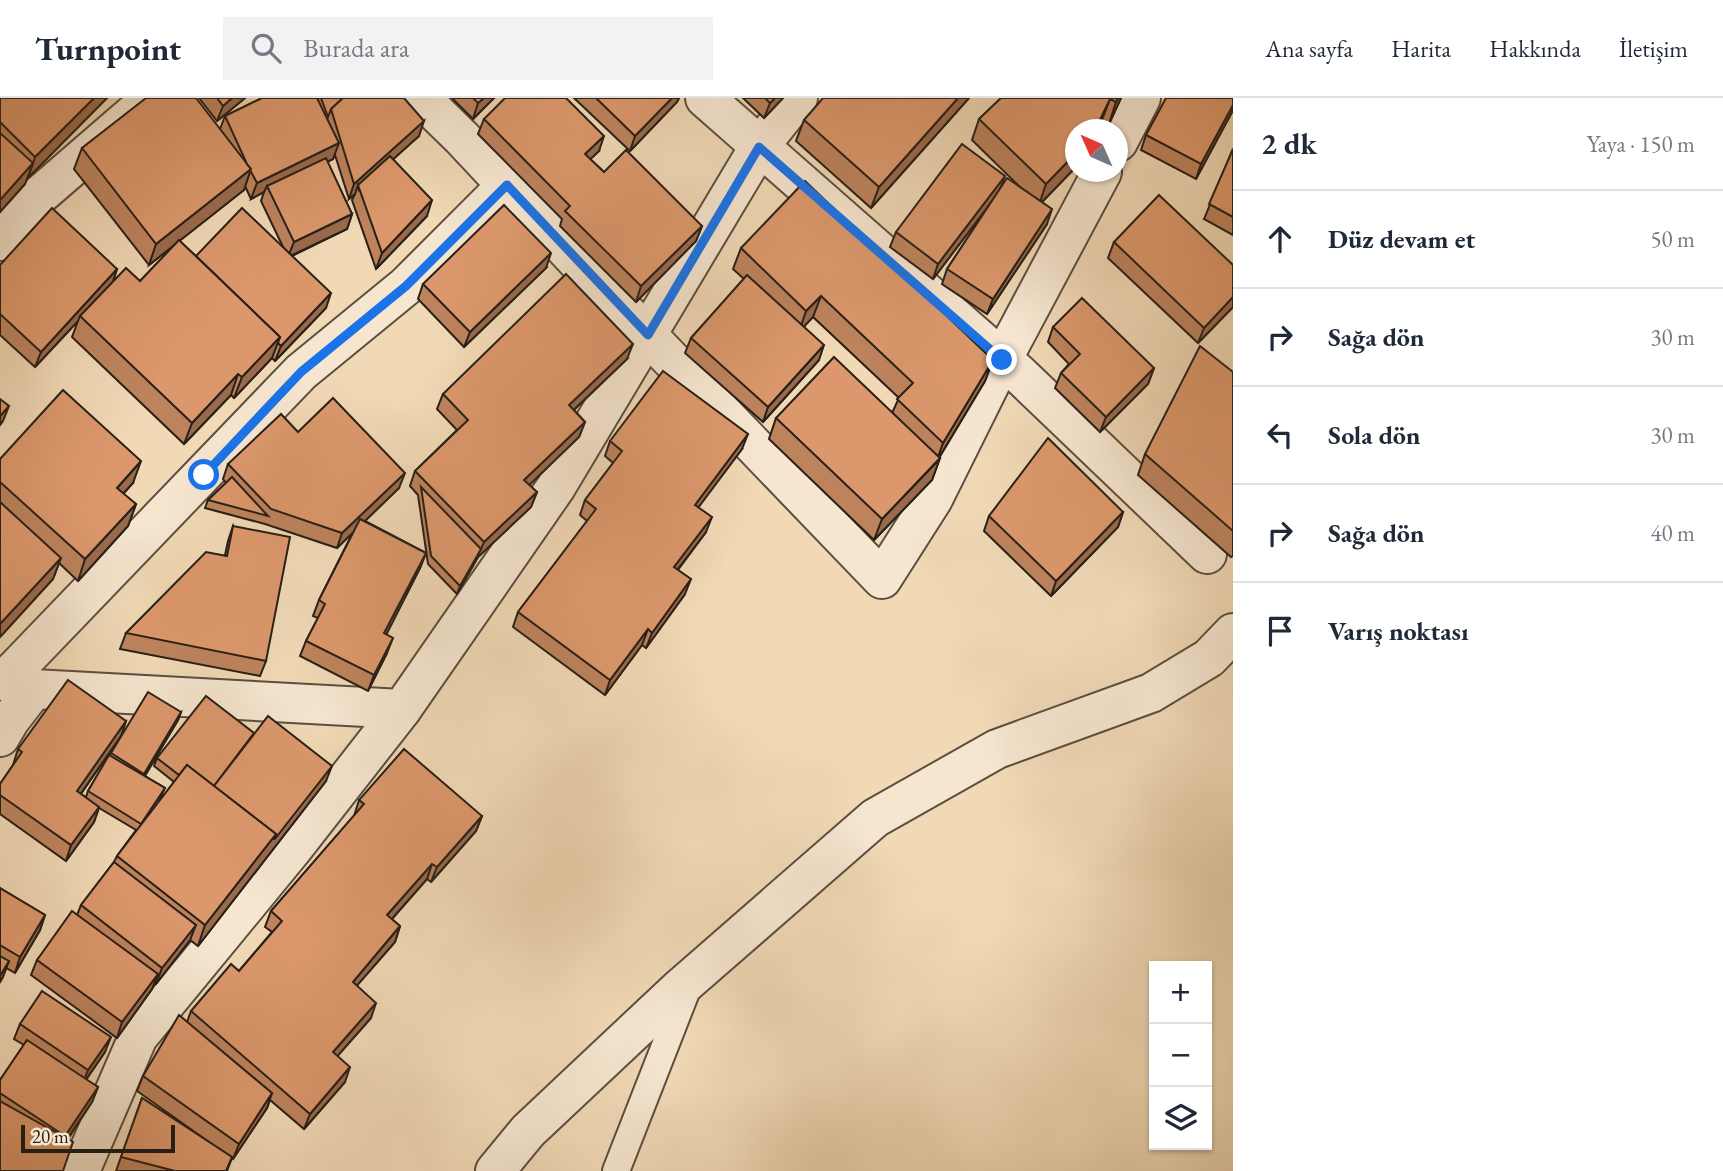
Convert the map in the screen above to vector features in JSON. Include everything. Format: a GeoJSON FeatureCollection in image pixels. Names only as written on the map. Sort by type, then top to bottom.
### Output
{"type":"FeatureCollection","features":[{"type":"Feature","properties":{"kind":"street"},"geometry":{"type":"LineString","coordinates":[[0,241],[34,200],[152,98]]}},
{"type":"Feature","properties":{"kind":"street"},"geometry":{"type":"LineString","coordinates":[[421,98],[883,579],[933,499],[1002,360],[1097,182]]}},
{"type":"Feature","properties":{"kind":"street"},"geometry":{"type":"LineString","coordinates":[[705,98],[1002,360],[1207,554]]}},
{"type":"Feature","properties":{"kind":"street"},"geometry":{"type":"LineString","coordinates":[[80,1171],[138,1037],[402,709],[556,487],[759,147],[798,98]]}},
{"type":"Feature","properties":{"kind":"street"},"geometry":{"type":"LineString","coordinates":[[1128,123],[1141,98]]}},
{"type":"Feature","properties":{"kind":"street"},"geometry":{"type":"LineString","coordinates":[[0,737],[10,720],[13,683],[301,372],[406,286],[507,185]]}},
{"type":"Feature","properties":{"kind":"street"},"geometry":{"type":"LineString","coordinates":[[495,1171],[528,1131],[691,979],[875,818],[997,749],[1152,693],[1209,659],[1233,633]]}},
{"type":"Feature","properties":{"kind":"street"},"geometry":{"type":"LineString","coordinates":[[13,683],[402,709]]}},
{"type":"Feature","properties":{"kind":"lane"},"geometry":{"type":"LineString","coordinates":[[615,1171],[691,979]]}},
{"type":"Feature","properties":{"kind":"building"},"geometry":{"type":"Polygon","coordinates":[[[0,98],[94,98],[35,157],[0,122],[0,98]]]}},
{"type":"Feature","properties":{"kind":"building"},"geometry":{"type":"Polygon","coordinates":[[[146,98],[196,98],[251,169],[156,244],[82,148],[146,98]]]}},
{"type":"Feature","properties":{"kind":"building"},"geometry":{"type":"Polygon","coordinates":[[[217,98],[232,98],[223,106],[217,98]]]}},
{"type":"Feature","properties":{"kind":"building"},"geometry":{"type":"Polygon","coordinates":[[[262,98],[317,98],[339,143],[257,183],[225,116],[262,98]]]}},
{"type":"Feature","properties":{"kind":"building"},"geometry":{"type":"Polygon","coordinates":[[[321,98],[343,98],[331,109],[328,117],[321,98]]]}},
{"type":"Feature","properties":{"kind":"building"},"geometry":{"type":"Polygon","coordinates":[[[343,98],[404,98],[424,121],[354,184],[331,109],[343,98]]]}},
{"type":"Feature","properties":{"kind":"building"},"geometry":{"type":"Polygon","coordinates":[[[505,98],[566,98],[604,136],[585,154],[604,172],[626,150],[702,226],[641,286],[565,211],[570,206],[484,119],[505,98]]]}},
{"type":"Feature","properties":{"kind":"building"},"geometry":{"type":"Polygon","coordinates":[[[596,98],[672,98],[635,136],[596,98]]]}},
{"type":"Feature","properties":{"kind":"building"},"geometry":{"type":"Polygon","coordinates":[[[823,98],[958,98],[879,187],[804,120],[823,98]]]}},
{"type":"Feature","properties":{"kind":"building"},"geometry":{"type":"Polygon","coordinates":[[[1001,98],[1118,98],[1116,102],[1110,99],[1100,119],[1065,119],[1065,164],[1046,184],[979,119],[1001,98]]]}},
{"type":"Feature","properties":{"kind":"building"},"geometry":{"type":"Polygon","coordinates":[[[1166,98],[1233,98],[1233,105],[1201,164],[1146,135],[1166,98]]]}},
{"type":"Feature","properties":{"kind":"building"},"geometry":{"type":"Polygon","coordinates":[[[0,133],[33,163],[0,200],[0,133]]]}},
{"type":"Feature","properties":{"kind":"building"},"geometry":{"type":"Polygon","coordinates":[[[962,144],[1005,176],[938,264],[896,232],[962,144]]]}},
{"type":"Feature","properties":{"kind":"building"},"geometry":{"type":"Polygon","coordinates":[[[1233,149],[1233,217],[1209,204],[1233,149]]]}},
{"type":"Feature","properties":{"kind":"building"},"geometry":{"type":"Polygon","coordinates":[[[390,156],[432,200],[382,253],[358,185],[390,156]]]}},
{"type":"Feature","properties":{"kind":"building"},"geometry":{"type":"Polygon","coordinates":[[[326,158],[352,214],[294,242],[267,186],[326,158]]]}},
{"type":"Feature","properties":{"kind":"building"},"geometry":{"type":"Polygon","coordinates":[[[1007,178],[1052,209],[993,299],[947,269],[1007,178]]]}},
{"type":"Feature","properties":{"kind":"building"},"geometry":{"type":"Polygon","coordinates":[[[805,181],[993,360],[943,443],[897,399],[913,383],[821,296],[806,311],[741,248],[805,181]]]}},
{"type":"Feature","properties":{"kind":"building"},"geometry":{"type":"Polygon","coordinates":[[[1159,195],[1233,265],[1233,297],[1204,328],[1114,242],[1159,195]]]}},
{"type":"Feature","properties":{"kind":"building"},"geometry":{"type":"Polygon","coordinates":[[[504,205],[551,253],[470,332],[423,284],[504,205]]]}},
{"type":"Feature","properties":{"kind":"building"},"geometry":{"type":"Polygon","coordinates":[[[52,208],[117,269],[41,352],[0,314],[0,265],[52,208]]]}},
{"type":"Feature","properties":{"kind":"building"},"geometry":{"type":"Polygon","coordinates":[[[242,208],[331,293],[281,346],[278,343],[280,337],[196,256],[242,208]]]}},
{"type":"Feature","properties":{"kind":"building"},"geometry":{"type":"Polygon","coordinates":[[[179,240],[280,337],[242,377],[238,374],[192,423],[80,316],[126,268],[140,281],[179,240]]]}},
{"type":"Feature","properties":{"kind":"building"},"geometry":{"type":"Polygon","coordinates":[[[566,274],[633,344],[569,405],[585,422],[524,480],[537,492],[484,542],[415,471],[468,420],[443,394],[566,274]]]}},
{"type":"Feature","properties":{"kind":"building"},"geometry":{"type":"Polygon","coordinates":[[[747,275],[824,345],[768,407],[691,338],[747,275]]]}},
{"type":"Feature","properties":{"kind":"building"},"geometry":{"type":"Polygon","coordinates":[[[1082,298],[1154,368],[1106,417],[1061,373],[1080,354],[1053,327],[1082,298]]]}},
{"type":"Feature","properties":{"kind":"building"},"geometry":{"type":"Polygon","coordinates":[[[1200,346],[1233,372],[1233,531],[1145,454],[1200,346]]]}},
{"type":"Feature","properties":{"kind":"building"},"geometry":{"type":"Polygon","coordinates":[[[834,357],[940,458],[882,519],[776,418],[834,357]]]}},
{"type":"Feature","properties":{"kind":"building"},"geometry":{"type":"Polygon","coordinates":[[[663,371],[748,434],[695,505],[712,517],[674,567],[691,579],[652,633],[648,629],[610,680],[518,612],[596,509],[585,500],[622,451],[610,441],[663,371]]]}},
{"type":"Feature","properties":{"kind":"building"},"geometry":{"type":"Polygon","coordinates":[[[63,390],[141,461],[117,488],[136,504],[85,559],[0,482],[0,459],[63,390]]]}},
{"type":"Feature","properties":{"kind":"building"},"geometry":{"type":"Polygon","coordinates":[[[333,398],[405,473],[342,533],[271,509],[228,464],[281,414],[298,432],[333,398]]]}},
{"type":"Feature","properties":{"kind":"building"},"geometry":{"type":"Polygon","coordinates":[[[0,399],[9,406],[0,416],[0,399]]]}},
{"type":"Feature","properties":{"kind":"building"},"geometry":{"type":"Polygon","coordinates":[[[1048,438],[1123,512],[1056,581],[989,516],[1048,438]]]}},
{"type":"Feature","properties":{"kind":"building"},"geometry":{"type":"Polygon","coordinates":[[[232,477],[268,516],[208,500],[232,477]]]}},
{"type":"Feature","properties":{"kind":"building"},"geometry":{"type":"Polygon","coordinates":[[[421,487],[481,549],[460,586],[431,556],[421,487]]]}},
{"type":"Feature","properties":{"kind":"building"},"geometry":{"type":"Polygon","coordinates":[[[0,502],[61,558],[0,624],[0,502]]]}},
{"type":"Feature","properties":{"kind":"building"},"geometry":{"type":"Polygon","coordinates":[[[360,519],[426,553],[384,633],[393,638],[374,675],[306,641],[325,604],[319,600],[360,519]]]}},
{"type":"Feature","properties":{"kind":"building"},"geometry":{"type":"Polygon","coordinates":[[[233,526],[290,537],[266,661],[126,633],[206,552],[227,556],[233,526]]]}},
{"type":"Feature","properties":{"kind":"building"},"geometry":{"type":"Polygon","coordinates":[[[68,680],[126,721],[77,791],[99,807],[71,845],[0,795],[0,784],[22,752],[18,749],[68,680]]]}},
{"type":"Feature","properties":{"kind":"building"},"geometry":{"type":"Polygon","coordinates":[[[148,692],[181,712],[144,774],[111,753],[148,692]]]}},
{"type":"Feature","properties":{"kind":"building"},"geometry":{"type":"Polygon","coordinates":[[[206,696],[254,733],[214,786],[187,765],[179,775],[157,758],[206,696]]]}},
{"type":"Feature","properties":{"kind":"building"},"geometry":{"type":"Polygon","coordinates":[[[268,716],[332,766],[274,840],[276,834],[214,786],[268,716]]]}},
{"type":"Feature","properties":{"kind":"building"},"geometry":{"type":"Polygon","coordinates":[[[404,749],[482,816],[437,867],[432,864],[387,915],[400,926],[353,982],[376,1003],[333,1052],[350,1067],[310,1114],[191,1011],[231,964],[239,971],[282,921],[271,911],[364,804],[359,800],[404,749]]]}},
{"type":"Feature","properties":{"kind":"building"},"geometry":{"type":"Polygon","coordinates":[[[109,755],[165,788],[141,824],[88,791],[109,755]]]}},
{"type":"Feature","properties":{"kind":"building"},"geometry":{"type":"Polygon","coordinates":[[[187,765],[276,834],[205,925],[117,856],[187,765]]]}},
{"type":"Feature","properties":{"kind":"building"},"geometry":{"type":"Polygon","coordinates":[[[114,862],[196,925],[162,968],[81,905],[114,862]]]}},
{"type":"Feature","properties":{"kind":"building"},"geometry":{"type":"Polygon","coordinates":[[[0,888],[45,915],[20,957],[0,945],[0,888]]]}},
{"type":"Feature","properties":{"kind":"building"},"geometry":{"type":"Polygon","coordinates":[[[72,911],[158,974],[122,1022],[37,960],[72,911]]]}},
{"type":"Feature","properties":{"kind":"building"},"geometry":{"type":"Polygon","coordinates":[[[0,956],[9,961],[0,976],[0,956]]]}},
{"type":"Feature","properties":{"kind":"building"},"geometry":{"type":"Polygon","coordinates":[[[42,991],[111,1037],[88,1070],[20,1024],[42,991]]]}},
{"type":"Feature","properties":{"kind":"building"},"geometry":{"type":"Polygon","coordinates":[[[179,1015],[272,1093],[239,1144],[143,1076],[179,1015]]]}},
{"type":"Feature","properties":{"kind":"building"},"geometry":{"type":"Polygon","coordinates":[[[27,1040],[98,1087],[65,1136],[0,1093],[0,1080],[27,1040]]]}},
{"type":"Feature","properties":{"kind":"building"},"geometry":{"type":"Polygon","coordinates":[[[142,1098],[232,1157],[226,1171],[175,1171],[121,1157],[142,1098]]]}},
{"type":"Feature","properties":{"kind":"building"},"geometry":{"type":"Polygon","coordinates":[[[0,1101],[73,1142],[63,1171],[0,1171],[0,1101]]]}},
{"type":"Feature","properties":{"kind":"route"},"geometry":{"type":"LineString","coordinates":[[204,475],[301,372],[406,286],[507,185],[648,335],[759,147],[1002,360]]}}]}
